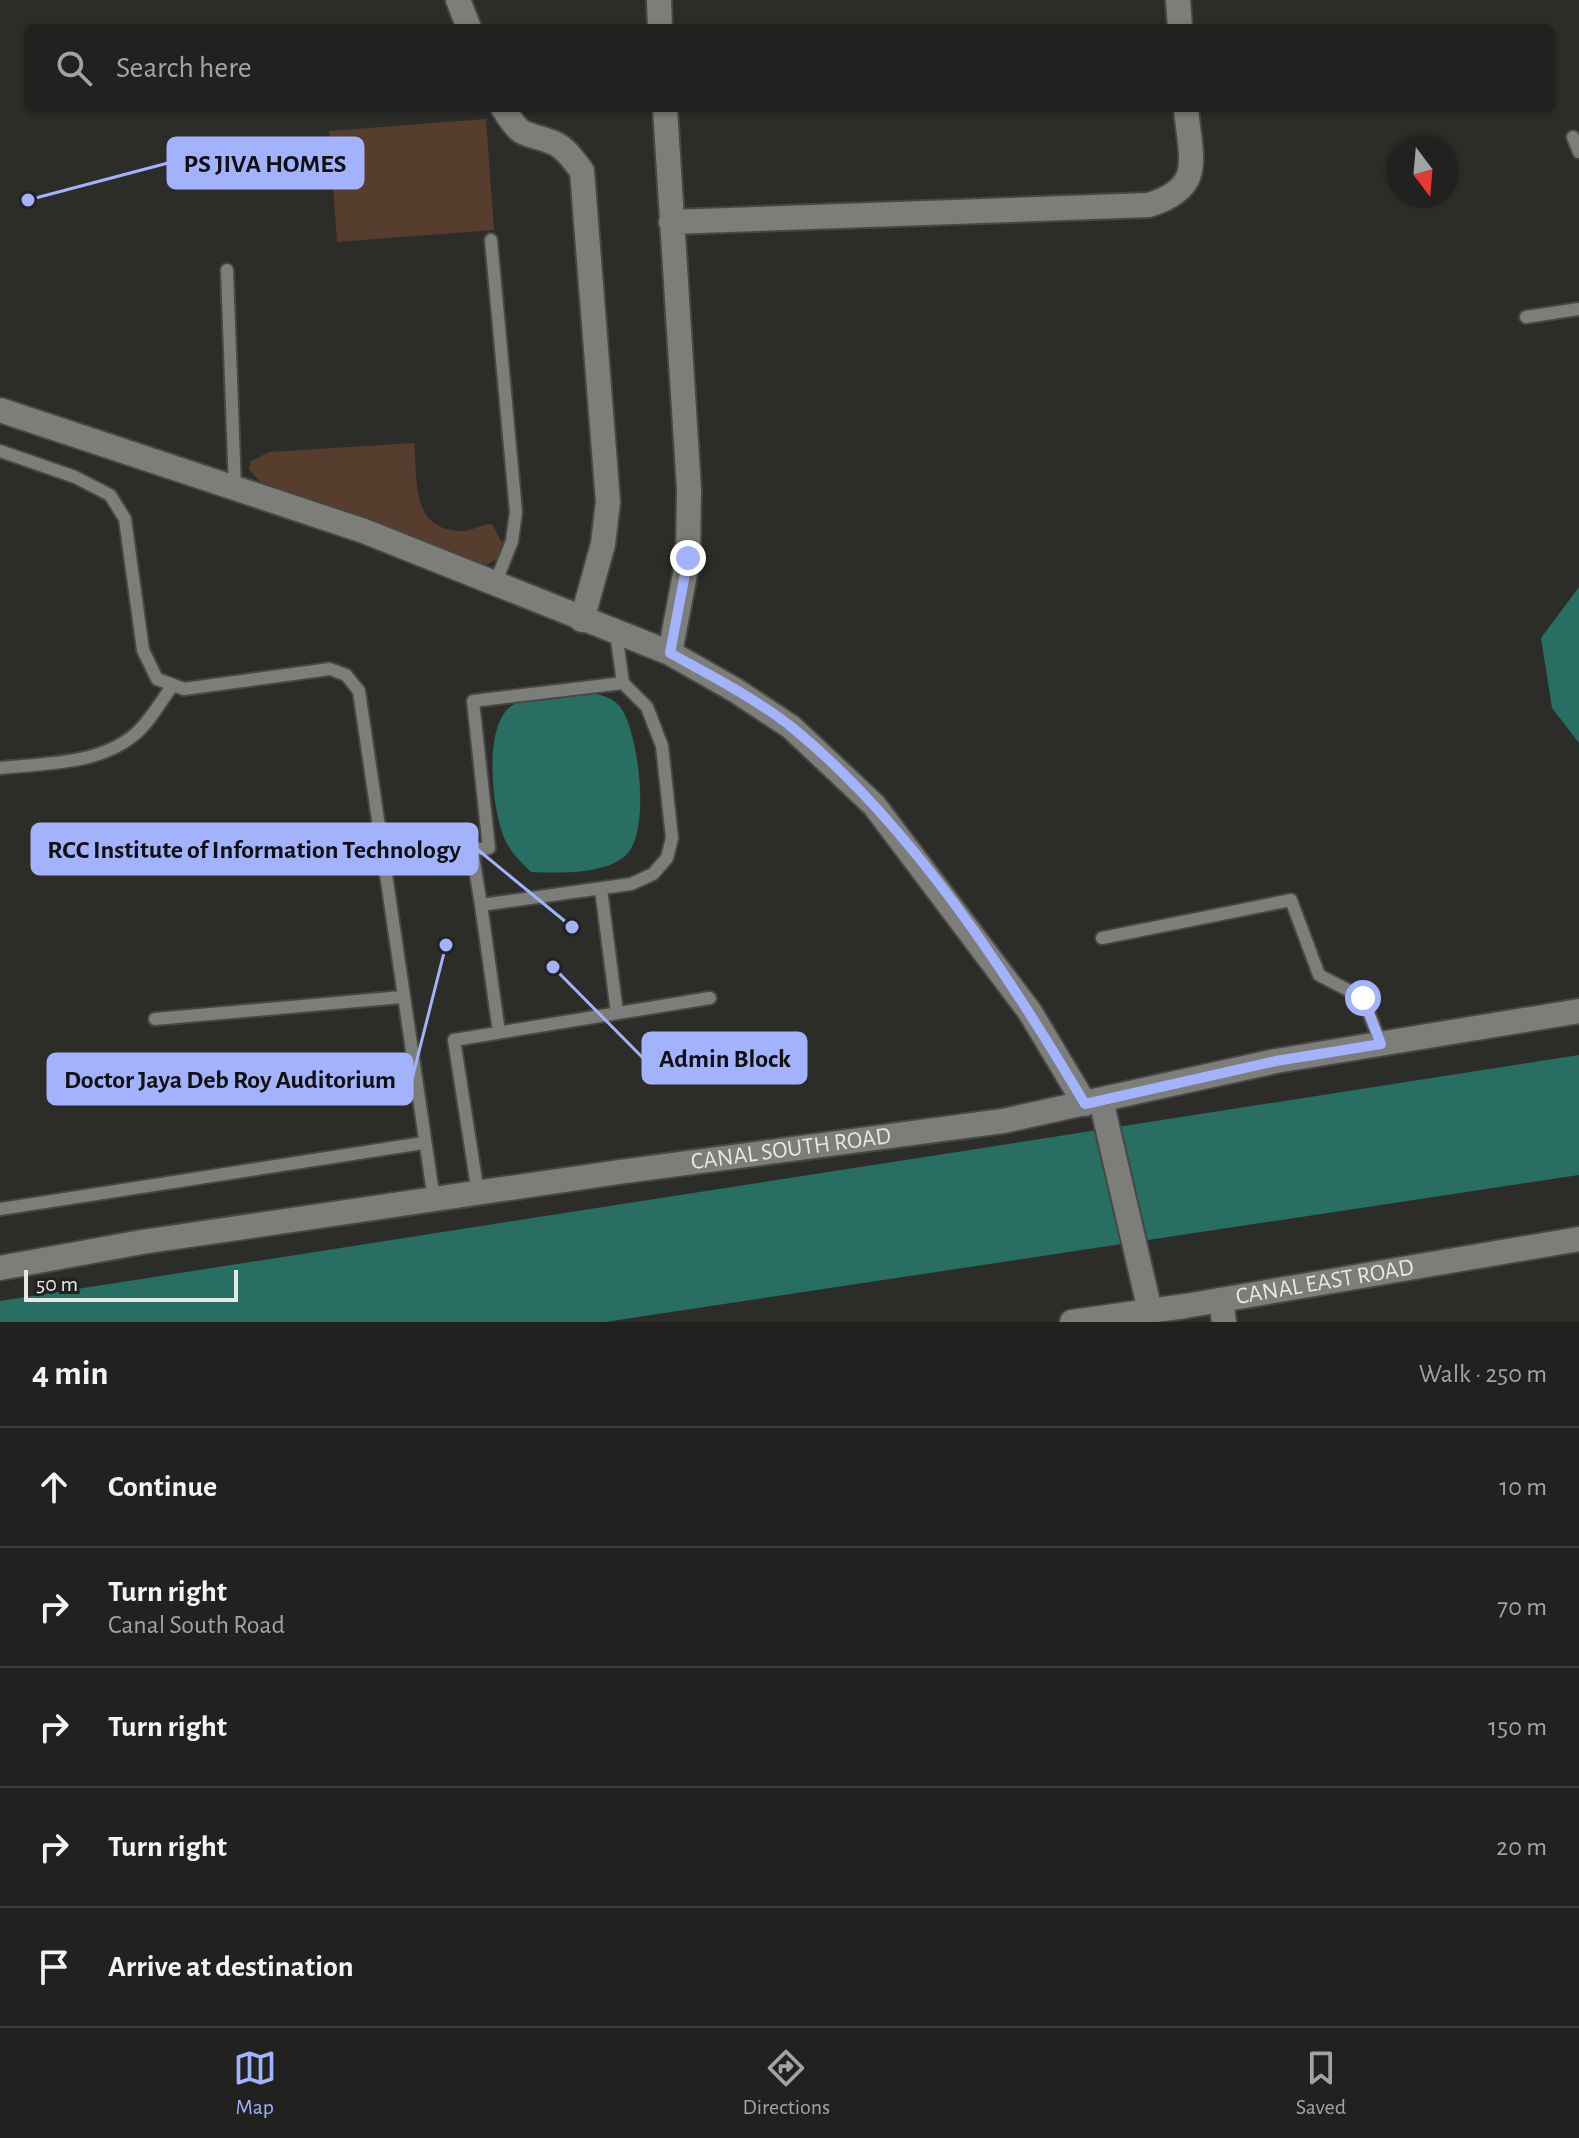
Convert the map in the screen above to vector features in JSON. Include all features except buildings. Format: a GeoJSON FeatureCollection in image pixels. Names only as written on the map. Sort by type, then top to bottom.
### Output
{"type":"FeatureCollection","features":[{"type":"Feature","properties":{"kind":"street"},"geometry":{"type":"LineString","coordinates":[[458,0],[467,24]]}},
{"type":"Feature","properties":{"kind":"street"},"geometry":{"type":"LineString","coordinates":[[659,0],[660,24]]}},
{"type":"Feature","properties":{"kind":"street"},"geometry":{"type":"LineString","coordinates":[[1178,0],[1180,24]]}},
{"type":"Feature","properties":{"kind":"street"},"geometry":{"type":"LineString","coordinates":[[505,112],[516,129],[533,139],[554,143],[569,154],[582,171],[608,502],[600,557],[582,620]]}},
{"type":"Feature","properties":{"kind":"street"},"geometry":{"type":"LineString","coordinates":[[665,112],[689,489],[688,558],[670,653]]}},
{"type":"Feature","properties":{"kind":"street"},"geometry":{"type":"LineString","coordinates":[[671,222],[1149,205],[1177,196],[1192,174],[1186,112]]}},
{"type":"Feature","properties":{"kind":"street"},"geometry":{"type":"LineString","coordinates":[[0,410],[364,531],[670,653],[791,727],[874,805],[1030,1012],[1097,1108],[1150,1311]]}},
{"type":"Feature","properties":{"kind":"street","name":"CANAL SOUTH ROAD"},"geometry":{"type":"LineString","coordinates":[[0,1268],[142,1242],[1097,1108],[1276,1061],[1579,1011]]}},
{"type":"Feature","properties":{"kind":"street","name":"CANAL EAST ROAD"},"geometry":{"type":"LineString","coordinates":[[1072,1322],[1150,1311],[1222,1311],[1579,1239]]}},
{"type":"Feature","properties":{"kind":"lane"},"geometry":{"type":"LineString","coordinates":[[1573,137],[1579,152]]}},
{"type":"Feature","properties":{"kind":"lane"},"geometry":{"type":"LineString","coordinates":[[491,240],[516,512],[512,541],[495,584]]}},
{"type":"Feature","properties":{"kind":"lane"},"geometry":{"type":"LineString","coordinates":[[227,270],[235,489]]}},
{"type":"Feature","properties":{"kind":"lane"},"geometry":{"type":"LineString","coordinates":[[1526,317],[1579,309]]}},
{"type":"Feature","properties":{"kind":"lane"},"geometry":{"type":"LineString","coordinates":[[0,451],[75,477],[110,495],[125,519],[143,650],[157,679],[184,689],[330,669],[346,675],[359,691],[423,1143],[434,1200]]}},
{"type":"Feature","properties":{"kind":"lane"},"geometry":{"type":"LineString","coordinates":[[481,905],[631,884],[653,874],[667,858],[672,838],[662,746],[647,707],[623,683],[616,633]]}},
{"type":"Feature","properties":{"kind":"lane"},"geometry":{"type":"LineString","coordinates":[[499,1032],[472,850],[489,848],[473,701],[623,683]]}},
{"type":"Feature","properties":{"kind":"lane"},"geometry":{"type":"LineString","coordinates":[[0,768],[83,759],[119,746],[136,733],[173,685]]}},
{"type":"Feature","properties":{"kind":"lane"},"geometry":{"type":"LineString","coordinates":[[601,889],[617,1013]]}},
{"type":"Feature","properties":{"kind":"lane"},"geometry":{"type":"LineString","coordinates":[[1102,938],[1291,900],[1319,975],[1363,998],[1381,1044]]}},
{"type":"Feature","properties":{"kind":"lane"},"geometry":{"type":"LineString","coordinates":[[155,1019],[402,997]]}},
{"type":"Feature","properties":{"kind":"lane"},"geometry":{"type":"LineString","coordinates":[[478,1193],[454,1040],[710,998]]}},
{"type":"Feature","properties":{"kind":"lane"},"geometry":{"type":"LineString","coordinates":[[0,1209],[423,1143]]}},
{"type":"Feature","properties":{"kind":"shaded area"},"geometry":{"type":"Polygon","coordinates":[[[486,119],[494,230],[337,242],[329,131],[486,119]]]}},
{"type":"Feature","properties":{"kind":"shaded area"},"geometry":{"type":"Polygon","coordinates":[[[414,443],[417,487],[425,513],[445,529],[466,531],[492,524],[502,543],[497,559],[482,567],[265,487],[249,469],[251,461],[269,452],[414,443]]]}},
{"type":"Feature","properties":{"kind":"shaded area"},"geometry":{"type":"Polygon","coordinates":[[[1579,587],[1579,743],[1552,708],[1541,638],[1579,587]]]}},
{"type":"Feature","properties":{"kind":"shaded area"},"geometry":{"type":"Polygon","coordinates":[[[583,691],[614,701],[627,721],[640,783],[634,843],[626,855],[606,866],[581,871],[531,872],[507,844],[498,819],[492,766],[496,731],[502,717],[517,702],[583,691]]]}},
{"type":"Feature","properties":{"kind":"shaded area"},"geometry":{"type":"Polygon","coordinates":[[[1579,1055],[1579,1175],[605,1322],[0,1322],[0,1301],[1579,1055]]]}},
{"type":"Feature","properties":{"kind":"place","name":"PS JIVA HOMES"},"geometry":{"type":"Point","coordinates":[28,200]}},
{"type":"Feature","properties":{"kind":"place","name":"RCC Institute of Information Technology"},"geometry":{"type":"Point","coordinates":[572,927]}},
{"type":"Feature","properties":{"kind":"place","name":"Doctor Jaya Deb Roy Auditorium"},"geometry":{"type":"Point","coordinates":[446,945]}},
{"type":"Feature","properties":{"kind":"place","name":"Admin Block"},"geometry":{"type":"Point","coordinates":[553,967]}},
{"type":"Feature","properties":{"kind":"route"},"geometry":{"type":"LineString","coordinates":[[688,558],[670,653],[791,727],[832,761],[874,805],[1030,1012],[1085,1104],[1276,1061],[1381,1044],[1363,998]]}}]}
